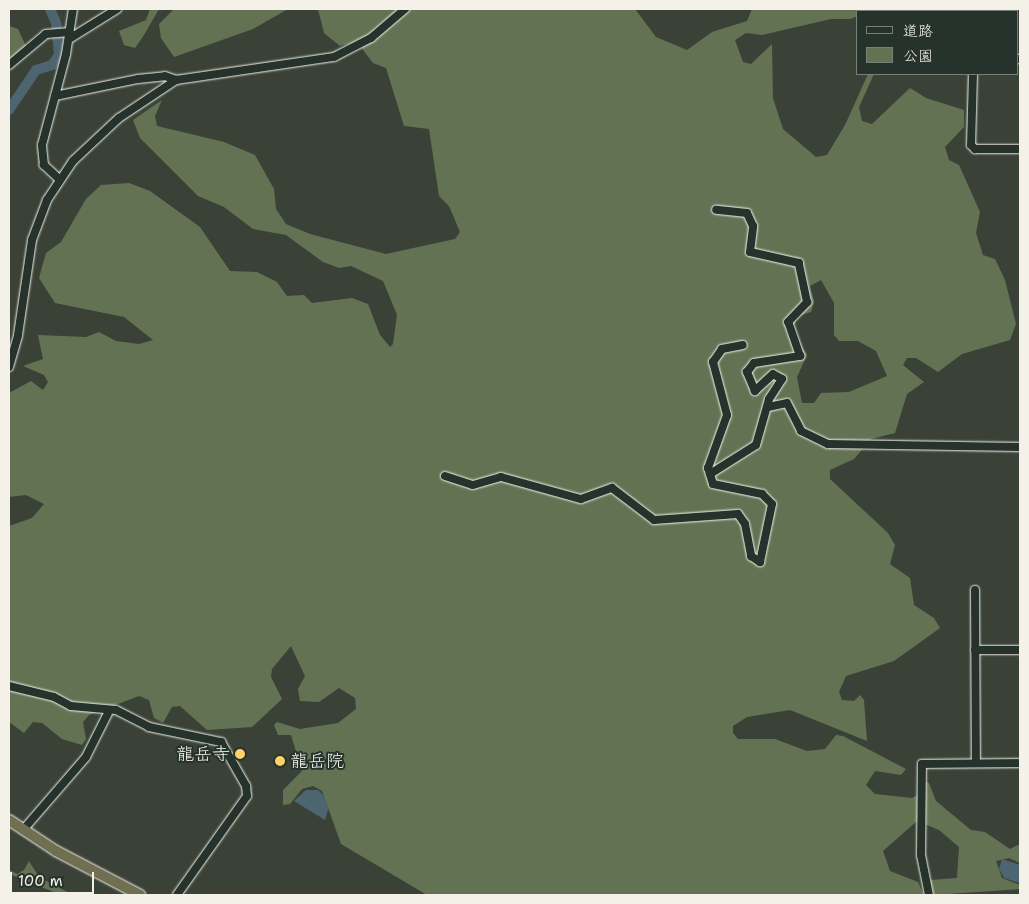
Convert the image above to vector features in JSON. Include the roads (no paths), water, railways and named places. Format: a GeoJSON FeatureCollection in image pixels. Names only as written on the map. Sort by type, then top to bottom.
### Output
{"type":"FeatureCollection","features":[{"type":"Feature","properties":{"kind":"highway"},"geometry":{"type":"LineString","coordinates":[[9,820],[23,830],[140,895]]}},
{"type":"Feature","properties":{"kind":"street"},"geometry":{"type":"LineString","coordinates":[[59,178],[42,157],[70,35],[73,9]]}},
{"type":"Feature","properties":{"kind":"street"},"geometry":{"type":"LineString","coordinates":[[9,65],[55,31],[70,35],[116,9]]}},
{"type":"Feature","properties":{"kind":"street"},"geometry":{"type":"LineString","coordinates":[[9,367],[18,335],[32,240],[59,178],[119,118],[176,80],[321,61],[371,38],[405,9]]}},
{"type":"Feature","properties":{"kind":"street"},"geometry":{"type":"LineString","coordinates":[[972,75],[972,145],[975,149],[1020,149]]}},
{"type":"Feature","properties":{"kind":"street"},"geometry":{"type":"LineString","coordinates":[[55,96],[138,79],[165,76],[176,80]]}},
{"type":"Feature","properties":{"kind":"street"},"geometry":{"type":"LineString","coordinates":[[710,474],[756,445],[768,407],[780,384],[779,374],[773,374],[755,391],[747,372],[754,363],[800,356],[788,322],[807,302],[803,271],[799,262],[750,252],[753,226],[747,213],[716,210]]}},
{"type":"Feature","properties":{"kind":"street"},"geometry":{"type":"LineString","coordinates":[[9,336],[18,335]]}},
{"type":"Feature","properties":{"kind":"street"},"geometry":{"type":"LineString","coordinates":[[445,476],[473,485],[502,477],[581,499],[612,488],[654,520],[738,514],[745,524],[751,556],[760,562],[772,504],[755,492],[718,487],[710,474],[708,462],[727,415],[713,362],[722,349],[743,344]]}},
{"type":"Feature","properties":{"kind":"street"},"geometry":{"type":"LineString","coordinates":[[768,407],[787,403],[801,431],[828,444],[1020,447]]}},
{"type":"Feature","properties":{"kind":"street"},"geometry":{"type":"LineString","coordinates":[[975,590],[976,763]]}},
{"type":"Feature","properties":{"kind":"street"},"geometry":{"type":"LineString","coordinates":[[975,650],[1020,650]]}},
{"type":"Feature","properties":{"kind":"street"},"geometry":{"type":"LineString","coordinates":[[9,686],[108,712],[116,710],[149,727],[216,739],[246,786],[247,796],[177,895]]}},
{"type":"Feature","properties":{"kind":"street"},"geometry":{"type":"LineString","coordinates":[[23,830],[86,757],[108,712]]}},
{"type":"Feature","properties":{"kind":"street"},"geometry":{"type":"LineString","coordinates":[[929,895],[921,855],[922,764],[1020,763]]}},
{"type":"Feature","properties":{"kind":"water"},"geometry":{"type":"Polygon","coordinates":[[[306,790],[318,790],[323,795],[329,807],[325,820],[294,801],[306,790]]]}},
{"type":"Feature","properties":{"kind":"water"},"geometry":{"type":"Polygon","coordinates":[[[1002,859],[1020,865],[1020,883],[1004,878],[999,869],[1002,859]]]}},
{"type":"Feature","properties":{"kind":"waterway"},"geometry":{"type":"LineString","coordinates":[[9,110],[36,70],[52,65],[59,55],[56,23],[50,9]]}},
{"type":"Feature","properties":{"kind":"place","name":"龍岳寺"},"geometry":{"type":"Point","coordinates":[240,754]}},
{"type":"Feature","properties":{"kind":"place","name":"龍岳院"},"geometry":{"type":"Point","coordinates":[280,761]}}]}
